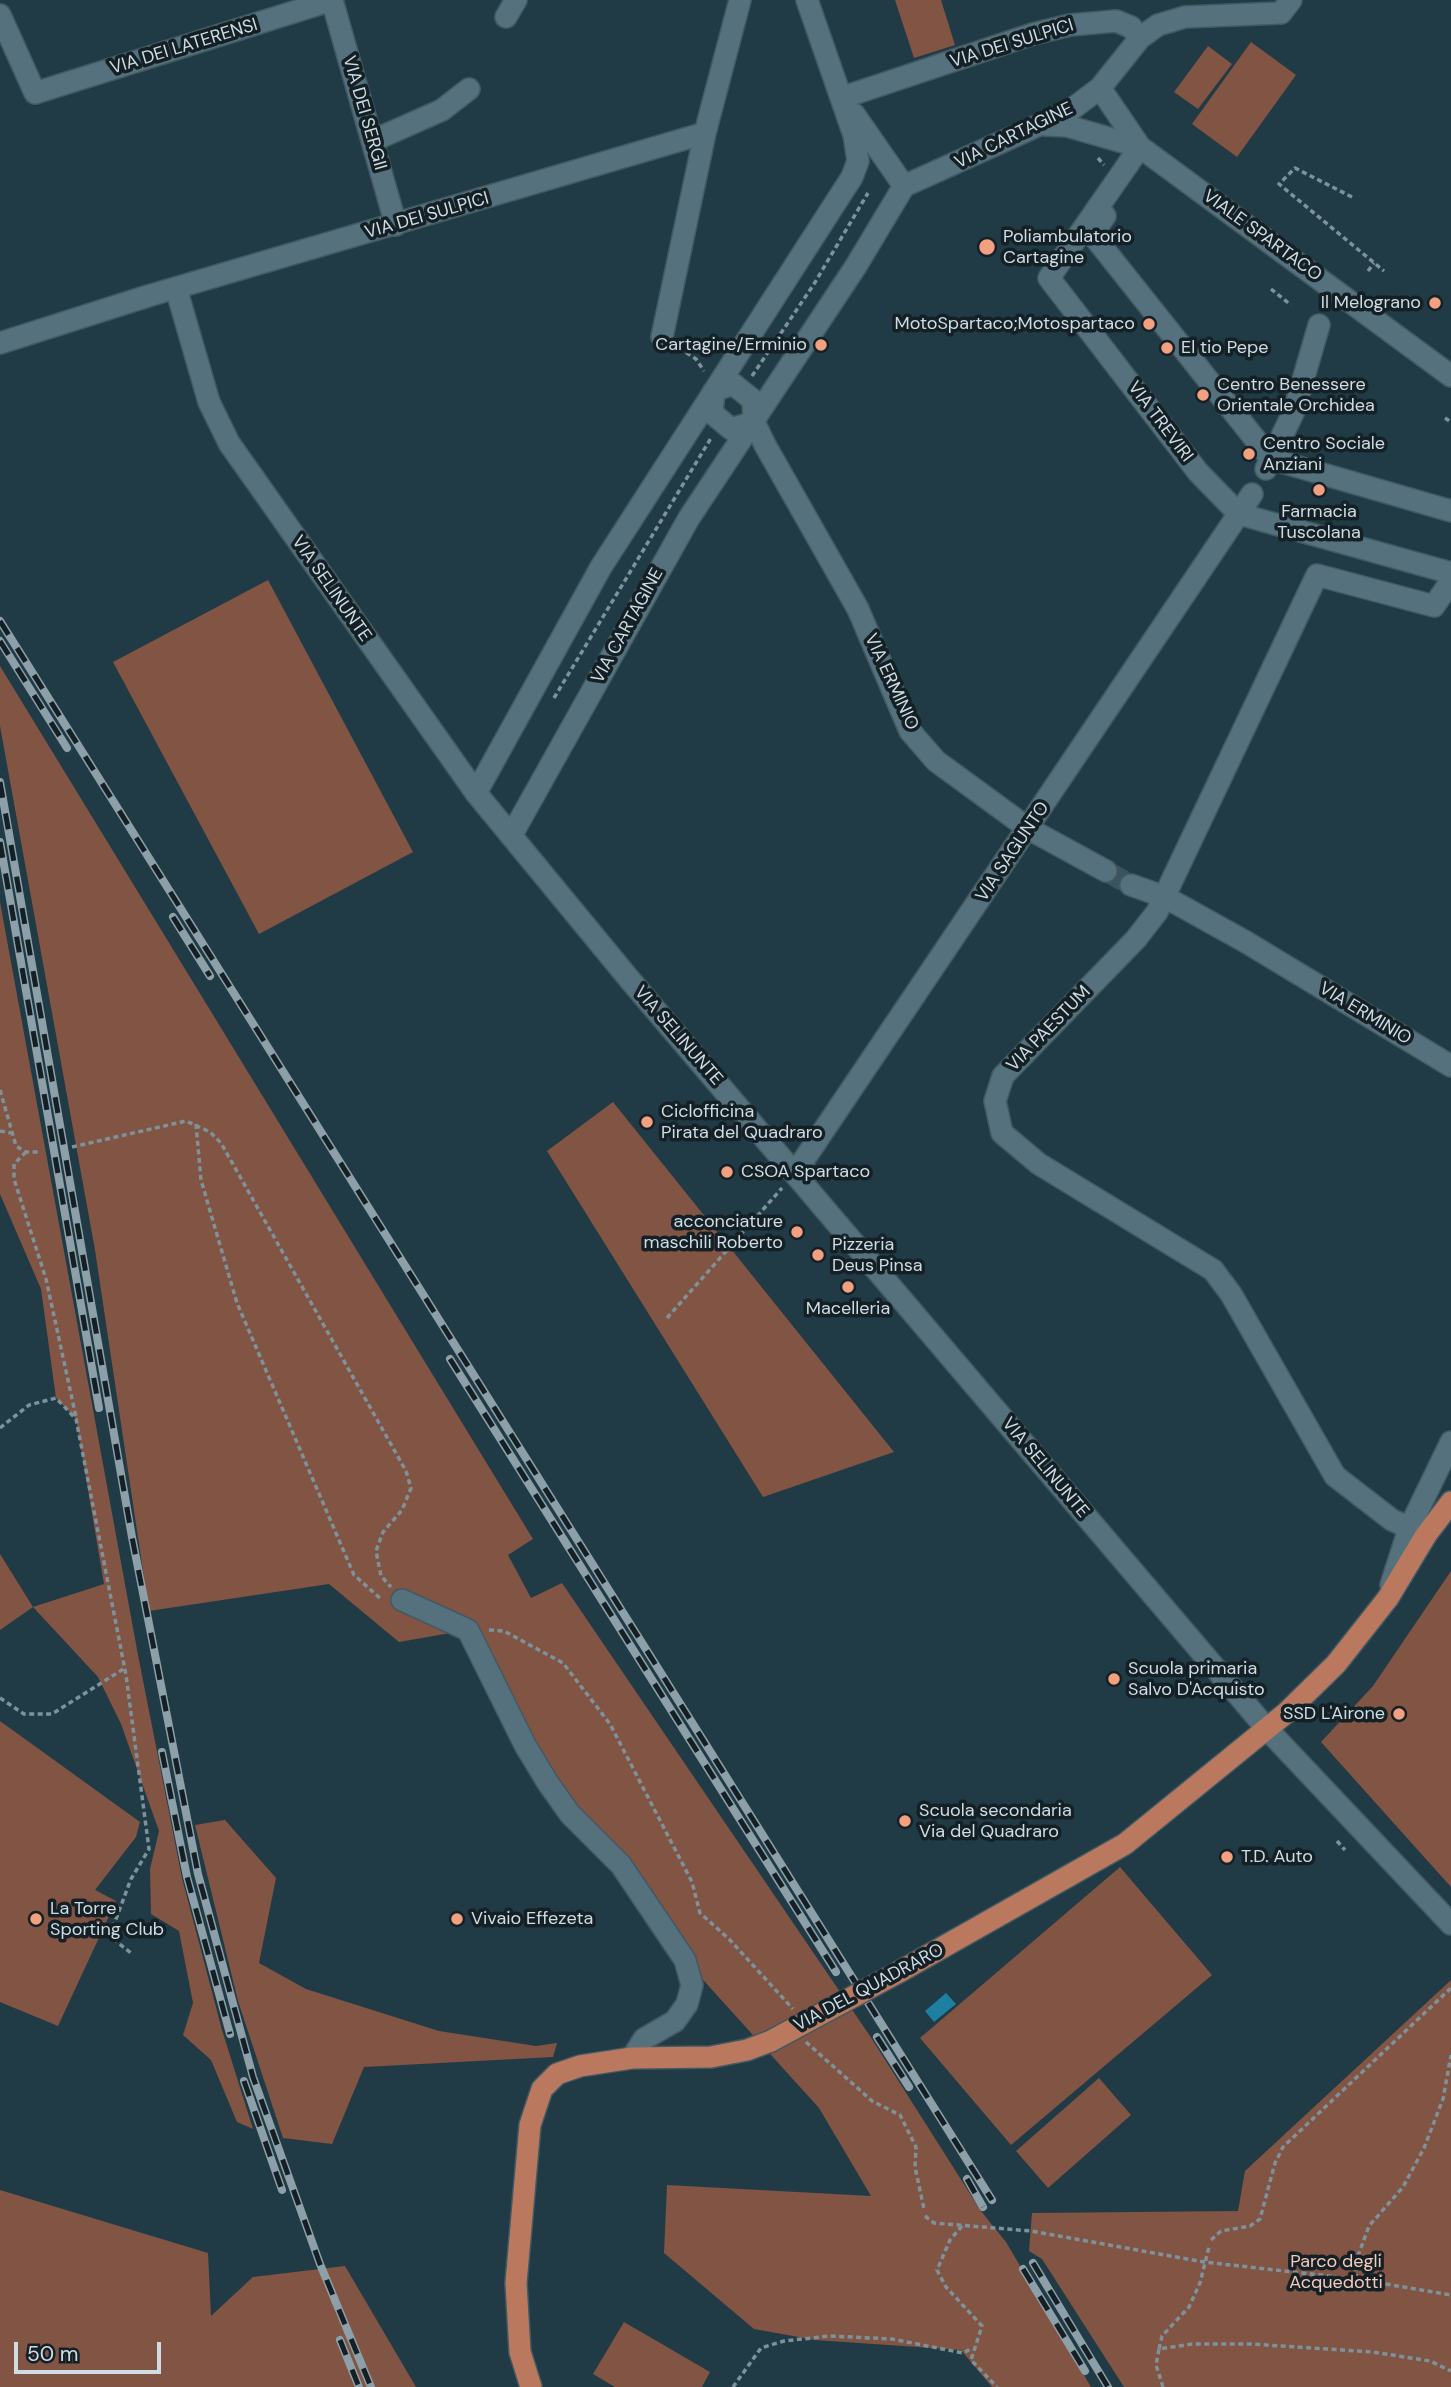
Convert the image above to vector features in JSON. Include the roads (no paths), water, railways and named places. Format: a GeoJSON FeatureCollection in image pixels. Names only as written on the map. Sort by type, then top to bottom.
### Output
{"type":"FeatureCollection","features":[{"type":"Feature","properties":{"kind":"main road","name":"VIA DEL QUADRARO"},"geometry":{"type":"LineString","coordinates":[[531,2387],[520,2352],[516,2283],[533,2112],[542,2090],[557,2074],[580,2066],[632,2058],[711,2057],[747,2050],[900,1972],[1118,1849],[1175,1806],[1267,1729],[1336,1664],[1388,1598],[1418,1532],[1446,1507],[1451,1492]]}},
{"type":"Feature","properties":{"kind":"street","name":"VIA DEI LATERENSI"},"geometry":{"type":"LineString","coordinates":[[0,15],[35,93],[332,0]]}},
{"type":"Feature","properties":{"kind":"street","name":"VIA DEI SERGII"},"geometry":{"type":"LineString","coordinates":[[332,0],[396,225]]}},
{"type":"Feature","properties":{"kind":"street"},"geometry":{"type":"LineString","coordinates":[[662,337],[705,132],[740,0]]}},
{"type":"Feature","properties":{"kind":"street"},"geometry":{"type":"LineString","coordinates":[[476,793],[601,567],[852,177],[858,161],[857,146],[844,97],[807,0]]}},
{"type":"Feature","properties":{"kind":"street"},"geometry":{"type":"LineString","coordinates":[[1140,38],[1158,25],[1185,17],[1281,13],[1291,0]]}},
{"type":"Feature","properties":{"kind":"street","name":"VIA DEI SULPICI"},"geometry":{"type":"LineString","coordinates":[[844,97],[1033,34],[1070,25],[1116,21],[1131,27],[1140,38]]}},
{"type":"Feature","properties":{"kind":"street","name":"VIA CARTAGINE"},"geometry":{"type":"LineString","coordinates":[[511,836],[689,518],[856,266],[904,186],[1069,112],[1100,88],[1140,38]]}},
{"type":"Feature","properties":{"kind":"street"},"geometry":{"type":"LineString","coordinates":[[1100,88],[1140,147]]}},
{"type":"Feature","properties":{"kind":"street"},"geometry":{"type":"LineString","coordinates":[[372,141],[442,110],[469,89]]}},
{"type":"Feature","properties":{"kind":"street"},"geometry":{"type":"LineString","coordinates":[[844,97],[904,186]]}},
{"type":"Feature","properties":{"kind":"street"},"geometry":{"type":"LineString","coordinates":[[1043,125],[1067,126],[1140,147]]}},
{"type":"Feature","properties":{"kind":"street","name":"VIA DEI SULPICI"},"geometry":{"type":"LineString","coordinates":[[0,343],[148,296],[705,132]]}},
{"type":"Feature","properties":{"kind":"street","name":"VIALE SPARTACO"},"geometry":{"type":"LineString","coordinates":[[1140,147],[1451,376]]}},
{"type":"Feature","properties":{"kind":"street","name":"VIA TREVIRI"},"geometry":{"type":"LineString","coordinates":[[1140,147],[1049,278],[1198,471],[1234,522],[1451,573]]}},
{"type":"Feature","properties":{"kind":"street"},"geometry":{"type":"LineString","coordinates":[[1126,186],[1092,234],[1268,464],[1451,511]]}},
{"type":"Feature","properties":{"kind":"street","name":"VIA SELINUNTE"},"geometry":{"type":"LineString","coordinates":[[176,288],[209,402],[229,443],[476,793],[1267,1729],[1451,1924]]}},
{"type":"Feature","properties":{"kind":"street"},"geometry":{"type":"LineString","coordinates":[[1268,464],[1294,411],[1319,325]]}},
{"type":"Feature","properties":{"kind":"street"},"geometry":{"type":"LineString","coordinates":[[733,384],[753,400],[754,422],[731,429],[712,413],[715,391],[733,384]]}},
{"type":"Feature","properties":{"kind":"street","name":"VIA ERMINIO"},"geometry":{"type":"LineString","coordinates":[[754,422],[858,609],[911,731],[936,761],[1029,830],[1106,871]]}},
{"type":"Feature","properties":{"kind":"street","name":"VIA SAGUNTO"},"geometry":{"type":"LineString","coordinates":[[795,1173],[1029,830],[1252,495]]}},
{"type":"Feature","properties":{"kind":"street","name":"VIA PAESTUM"},"geometry":{"type":"LineString","coordinates":[[1418,1532],[1345,1485],[1331,1471],[1231,1294],[1213,1270],[1039,1164],[1002,1133],[995,1101],[1003,1076],[1136,939],[1165,897],[1317,575],[1434,606],[1451,581]]}},
{"type":"Feature","properties":{"kind":"street","name":"VIA ERMINIO"},"geometry":{"type":"LineString","coordinates":[[1131,885],[1165,897],[1451,1066]]}},
{"type":"Feature","properties":{"kind":"street","name":"VIA DEL QUADRARO"},"geometry":{"type":"LineString","coordinates":[[1418,1532],[1451,1442]]}},
{"type":"Feature","properties":{"kind":"street"},"geometry":{"type":"LineString","coordinates":[[402,1600],[468,1630],[525,1745],[548,1783],[569,1814],[621,1865],[688,1966],[692,1985],[687,2004],[674,2021],[644,2039],[632,2058]]}},
{"type":"Feature","properties":{"kind":"water"},"geometry":{"type":"Polygon","coordinates":[[[946,1993],[956,2004],[934,2022],[925,2011],[946,1993]]]}},
{"type":"Feature","properties":{"kind":"tunnel"},"geometry":{"type":"LineString","coordinates":[[1106,871],[1131,885]]}},
{"type":"Feature","properties":{"kind":"railway"},"geometry":{"type":"LineString","coordinates":[[0,621],[992,2200]]}},
{"type":"Feature","properties":{"kind":"railway"},"geometry":{"type":"LineString","coordinates":[[0,641],[67,748]]}},
{"type":"Feature","properties":{"kind":"railway"},"geometry":{"type":"LineString","coordinates":[[0,782],[132,1537],[198,1874],[253,2077],[320,2264],[371,2387]]}},
{"type":"Feature","properties":{"kind":"railway"},"geometry":{"type":"LineString","coordinates":[[0,842],[99,1408]]}},
{"type":"Feature","properties":{"kind":"railway"},"geometry":{"type":"LineString","coordinates":[[173,917],[210,976]]}},
{"type":"Feature","properties":{"kind":"railway"},"geometry":{"type":"LineString","coordinates":[[450,1359],[836,1972]]}},
{"type":"Feature","properties":{"kind":"railway"},"geometry":{"type":"LineString","coordinates":[[162,1752],[187,1877],[230,2034]]}},
{"type":"Feature","properties":{"kind":"railway"},"geometry":{"type":"LineString","coordinates":[[877,2037],[909,2087]]}},
{"type":"Feature","properties":{"kind":"railway"},"geometry":{"type":"LineString","coordinates":[[244,2081],[282,2190]]}},
{"type":"Feature","properties":{"kind":"railway"},"geometry":{"type":"LineString","coordinates":[[967,2179],[983,2207]]}},
{"type":"Feature","properties":{"kind":"railway"},"geometry":{"type":"LineString","coordinates":[[1033,2263],[1108,2387]]}},
{"type":"Feature","properties":{"kind":"railway"},"geometry":{"type":"LineString","coordinates":[[1023,2269],[1085,2371]]}},
{"type":"Feature","properties":{"kind":"railway"},"geometry":{"type":"LineString","coordinates":[[340,2340],[359,2387]]}},
{"type":"Feature","properties":{"kind":"place","name":"Poliambulatorio Cartagine"},"geometry":{"type":"Point","coordinates":[987,247]}},
{"type":"Feature","properties":{"kind":"place","name":"Il Melograno"},"geometry":{"type":"Point","coordinates":[1435,303]}},
{"type":"Feature","properties":{"kind":"place","name":"MotoSpartaco;Motospartaco"},"geometry":{"type":"Point","coordinates":[1149,324]}},
{"type":"Feature","properties":{"kind":"place","name":"Cartagine/Erminio"},"geometry":{"type":"Point","coordinates":[821,345]}},
{"type":"Feature","properties":{"kind":"place","name":"El tio Pepe"},"geometry":{"type":"Point","coordinates":[1167,348]}},
{"type":"Feature","properties":{"kind":"place","name":"Centro Benessere Orientale Orchidea"},"geometry":{"type":"Point","coordinates":[1203,395]}},
{"type":"Feature","properties":{"kind":"place","name":"Centro Sociale Anziani"},"geometry":{"type":"Point","coordinates":[1249,454]}},
{"type":"Feature","properties":{"kind":"place","name":"Farmacia Tuscolana"},"geometry":{"type":"Point","coordinates":[1319,490]}},
{"type":"Feature","properties":{"kind":"place","name":"Ciclofficina Pirata del Quadraro"},"geometry":{"type":"Point","coordinates":[647,1122]}},
{"type":"Feature","properties":{"kind":"place","name":"CSOA Spartaco"},"geometry":{"type":"Point","coordinates":[727,1172]}},
{"type":"Feature","properties":{"kind":"place","name":"acconciature maschili Roberto"},"geometry":{"type":"Point","coordinates":[797,1232]}},
{"type":"Feature","properties":{"kind":"place","name":"Pizzeria Deus Pinsa"},"geometry":{"type":"Point","coordinates":[818,1255]}},
{"type":"Feature","properties":{"kind":"place","name":"Macelleria"},"geometry":{"type":"Point","coordinates":[848,1287]}},
{"type":"Feature","properties":{"kind":"place","name":"Scuola primaria Salvo D'Acquisto"},"geometry":{"type":"Point","coordinates":[1114,1679]}},
{"type":"Feature","properties":{"kind":"place","name":"SSD L'Airone"},"geometry":{"type":"Point","coordinates":[1399,1714]}},
{"type":"Feature","properties":{"kind":"place","name":"Scuola secondaria Via del Quadraro"},"geometry":{"type":"Point","coordinates":[905,1821]}},
{"type":"Feature","properties":{"kind":"place","name":"T.D. Auto"},"geometry":{"type":"Point","coordinates":[1227,1857]}},
{"type":"Feature","properties":{"kind":"place","name":"La Torre Sporting Club"},"geometry":{"type":"Point","coordinates":[36,1919]}},
{"type":"Feature","properties":{"kind":"place","name":"Vivaio Effezeta"},"geometry":{"type":"Point","coordinates":[457,1919]}},
{"type":"Feature","properties":{"kind":"park label","name":"Parco degli Acquedotti"},"geometry":{"type":"Point","coordinates":[1336,2272]}}]}
